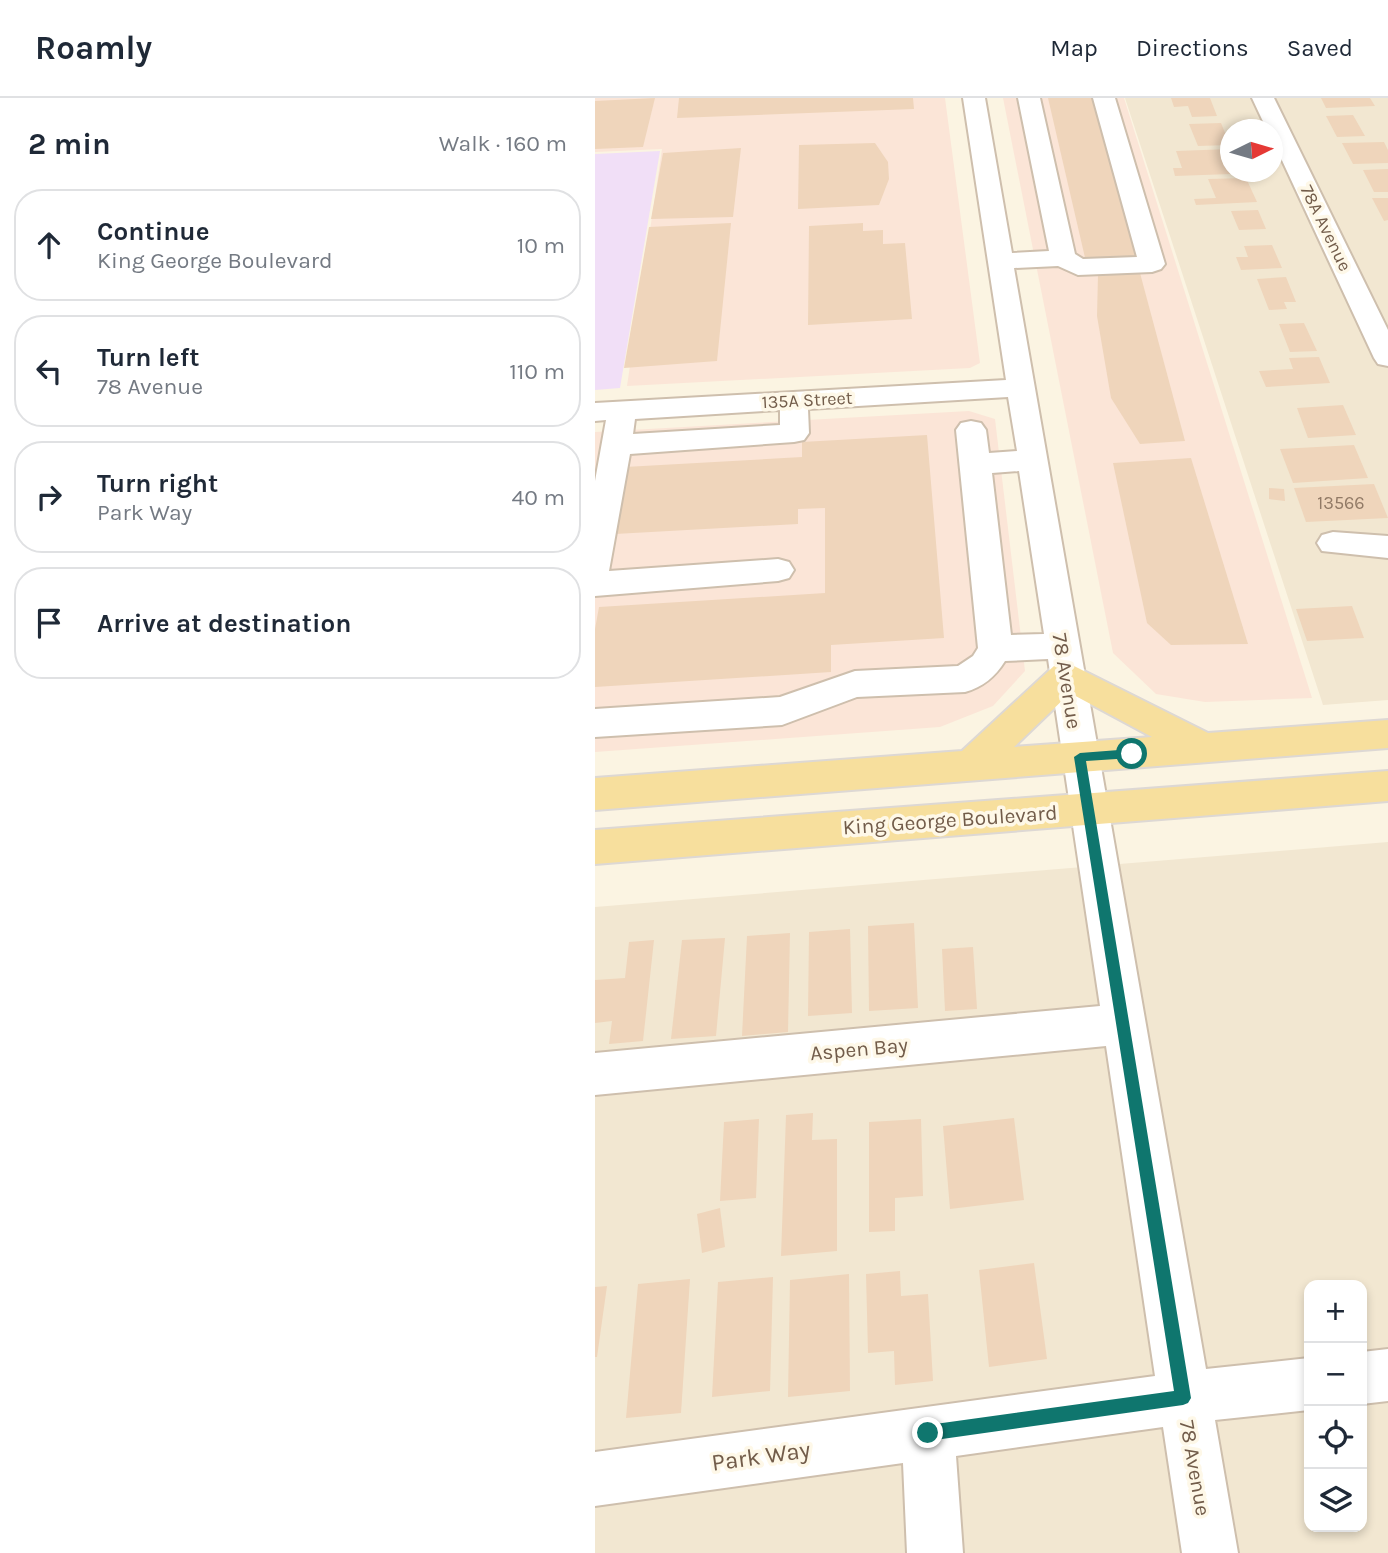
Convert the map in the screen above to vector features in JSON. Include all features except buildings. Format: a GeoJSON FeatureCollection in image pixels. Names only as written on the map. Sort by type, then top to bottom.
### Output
{"type":"FeatureCollection","features":[{"type":"Feature","properties":{"kind":"main road"},"geometry":{"type":"LineString","coordinates":[[971,766],[1064,661],[1204,748]]}},
{"type":"Feature","properties":{"kind":"main road"},"geometry":{"type":"LineString","coordinates":[[595,794],[1388,734]]}},
{"type":"Feature","properties":{"kind":"main road","name":"King George Boulevard"},"geometry":{"type":"LineString","coordinates":[[595,847],[1388,786]]}},
{"type":"Feature","properties":{"kind":"street","name":"78 Avenue"},"geometry":{"type":"LineString","coordinates":[[974,98],[1210,1553]]}},
{"type":"Feature","properties":{"kind":"street"},"geometry":{"type":"LineString","coordinates":[[1029,98],[1063,258]]}},
{"type":"Feature","properties":{"kind":"street"},"geometry":{"type":"LineString","coordinates":[[1000,261],[1063,258],[1078,267],[1152,264],[1104,98]]}},
{"type":"Feature","properties":{"kind":"street","name":"78A Avenue"},"geometry":{"type":"LineString","coordinates":[[1263,98],[1388,358]]}},
{"type":"Feature","properties":{"kind":"street","name":"135A Street"},"geometry":{"type":"LineString","coordinates":[[609,411],[1019,388]]}},
{"type":"Feature","properties":{"kind":"street"},"geometry":{"type":"LineString","coordinates":[[616,445],[794,433],[794,401]]}},
{"type":"Feature","properties":{"kind":"street"},"geometry":{"type":"LineString","coordinates":[[595,567],[616,445],[609,411]]}},
{"type":"Feature","properties":{"kind":"street"},"geometry":{"type":"LineString","coordinates":[[595,723],[782,711],[855,684],[965,679],[985,665],[995,649],[971,430]]}},
{"type":"Feature","properties":{"kind":"street"},"geometry":{"type":"LineString","coordinates":[[976,464],[1031,460]]}},
{"type":"Feature","properties":{"kind":"street"},"geometry":{"type":"LineString","coordinates":[[1333,543],[1388,547]]}},
{"type":"Feature","properties":{"kind":"street"},"geometry":{"type":"LineString","coordinates":[[595,584],[778,570]]}},
{"type":"Feature","properties":{"kind":"street"},"geometry":{"type":"LineString","coordinates":[[995,649],[1064,661]]}},
{"type":"Feature","properties":{"kind":"street","name":"Aspen Bay"},"geometry":{"type":"LineString","coordinates":[[595,1074],[1123,1024]]}},
{"type":"Feature","properties":{"kind":"street"},"geometry":{"type":"LineString","coordinates":[[1367,1377],[1388,1375]]}},
{"type":"Feature","properties":{"kind":"street","name":"Park Way"},"geometry":{"type":"LineString","coordinates":[[595,1479],[1183,1398],[1304,1385]]}},
{"type":"Feature","properties":{"kind":"street"},"geometry":{"type":"LineString","coordinates":[[928,1433],[935,1553]]}},
{"type":"Feature","properties":{"kind":"shaded area"},"geometry":{"type":"Polygon","coordinates":[[[595,98],[945,98],[980,363],[970,368],[627,386],[662,149],[595,152],[595,98]]]}},
{"type":"Feature","properties":{"kind":"shaded area"},"geometry":{"type":"Polygon","coordinates":[[[1003,98],[1124,98],[1312,698],[1205,702],[1156,694],[1113,653],[1003,98]]]}},
{"type":"Feature","properties":{"kind":"shaded area"},"geometry":{"type":"Polygon","coordinates":[[[1125,98],[1388,98],[1388,700],[1323,705],[1125,98]]]}},
{"type":"Feature","properties":{"kind":"shaded area"},"geometry":{"type":"Polygon","coordinates":[[[660,151],[620,388],[595,390],[595,154],[660,151]]]}},
{"type":"Feature","properties":{"kind":"shaded area"},"geometry":{"type":"Polygon","coordinates":[[[969,411],[995,419],[1025,671],[993,706],[940,727],[595,752],[595,432],[969,411]]]}},
{"type":"Feature","properties":{"kind":"shaded area"},"geometry":{"type":"Polygon","coordinates":[[[1388,842],[1388,1553],[595,1553],[595,907],[1388,842]]]}},
{"type":"Feature","properties":{"kind":"route"},"geometry":{"type":"LineString","coordinates":[[928,1433],[1183,1398],[1080,757],[1132,754]]}}]}
